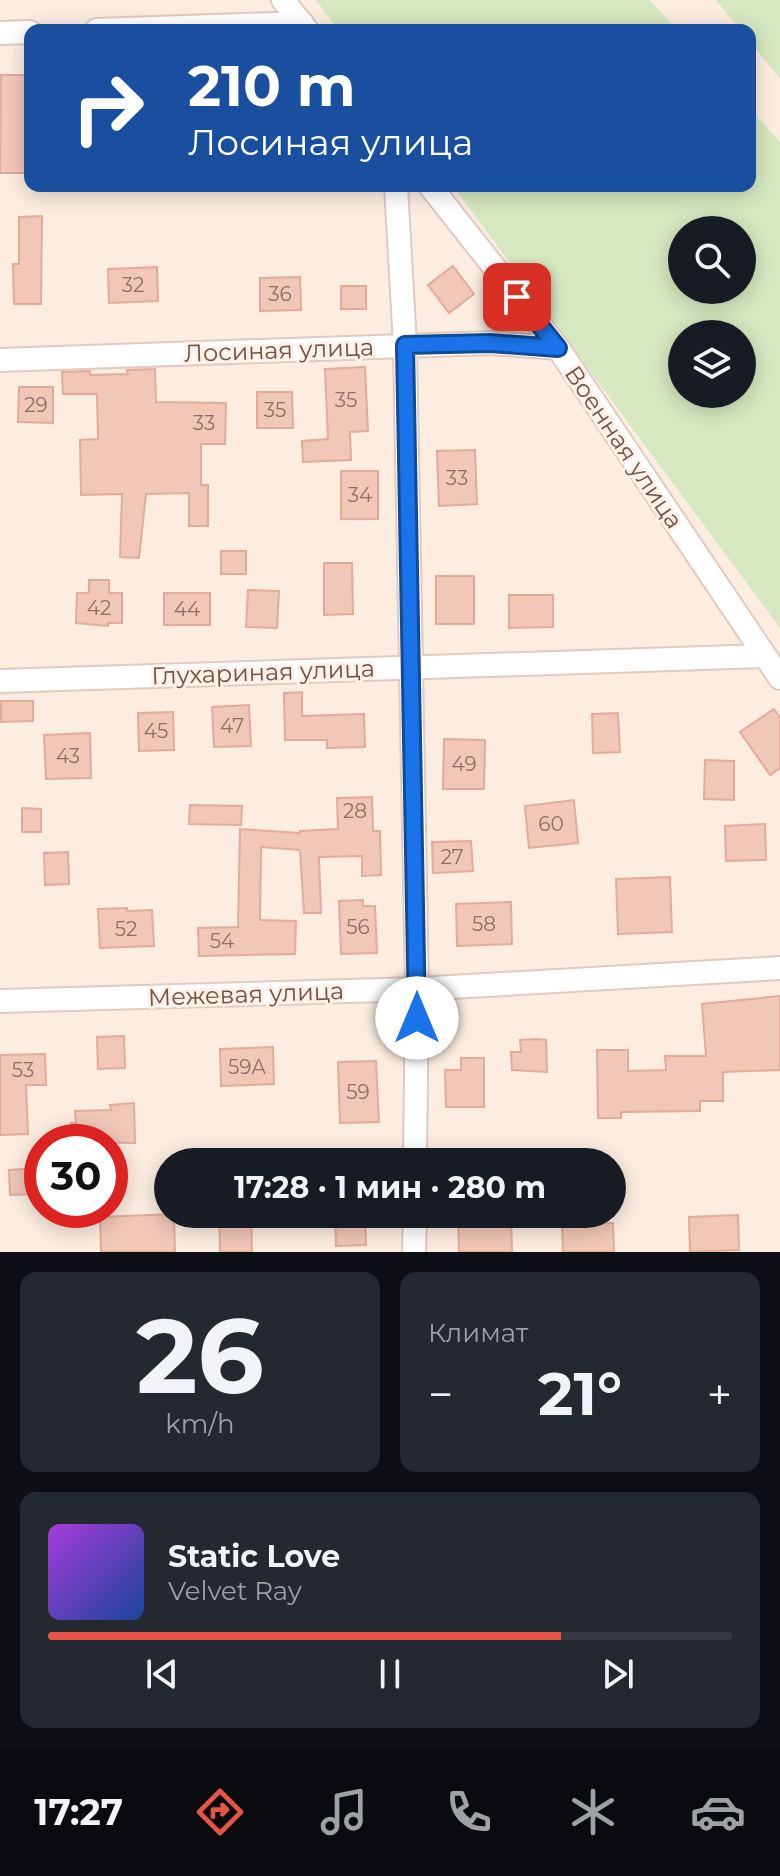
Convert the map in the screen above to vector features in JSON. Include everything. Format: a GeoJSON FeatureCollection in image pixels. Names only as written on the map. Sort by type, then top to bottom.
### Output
{"type":"FeatureCollection","features":[{"type":"Feature","properties":{"kind":"street"},"geometry":{"type":"LineString","coordinates":[[283,0],[302,24]]}},
{"type":"Feature","properties":{"kind":"street"},"geometry":{"type":"LineString","coordinates":[[0,33],[24,32]]}},
{"type":"Feature","properties":{"kind":"street"},"geometry":{"type":"LineString","coordinates":[[396,192],[405,345],[417,989],[415,1148]]}},
{"type":"Feature","properties":{"kind":"street","name":"Военная улица"},"geometry":{"type":"LineString","coordinates":[[435,192],[558,348],[780,678]]}},
{"type":"Feature","properties":{"kind":"street","name":"Лосиная улица"},"geometry":{"type":"LineString","coordinates":[[0,360],[490,343],[558,348]]}},
{"type":"Feature","properties":{"kind":"street","name":"Глухариная улица"},"geometry":{"type":"LineString","coordinates":[[0,681],[765,656]]}},
{"type":"Feature","properties":{"kind":"street","name":"Межевая улица"},"geometry":{"type":"LineString","coordinates":[[0,1001],[417,989],[780,968]]}},
{"type":"Feature","properties":{"kind":"street"},"geometry":{"type":"LineString","coordinates":[[414,1252],[415,1228]]}},
{"type":"Feature","properties":{"kind":"green space"},"geometry":{"type":"Polygon","coordinates":[[[316,0],[650,0],[672,24],[334,24],[316,0]]]}},
{"type":"Feature","properties":{"kind":"green space"},"geometry":{"type":"Polygon","coordinates":[[[716,0],[780,0],[780,79],[756,49],[756,24],[735,24],[716,0]]]}},
{"type":"Feature","properties":{"kind":"green space"},"geometry":{"type":"Polygon","coordinates":[[[756,116],[780,142],[780,628],[457,192],[756,192],[756,116]]]}},
{"type":"Feature","properties":{"kind":"building"},"geometry":{"type":"Polygon","coordinates":[[[1,75],[24,75],[24,173],[0,173],[1,75]]]}},
{"type":"Feature","properties":{"kind":"building"},"geometry":{"type":"Polygon","coordinates":[[[42,216],[41,304],[14,304],[13,264],[19,264],[19,217],[42,216]]]}},
{"type":"Feature","properties":{"kind":"building"},"geometry":{"type":"Polygon","coordinates":[[[453,266],[474,294],[449,313],[428,285],[453,266]]]}},
{"type":"Feature","properties":{"kind":"building"},"geometry":{"type":"Polygon","coordinates":[[[157,267],[158,301],[109,303],[108,269],[157,267]]]}},
{"type":"Feature","properties":{"kind":"building"},"geometry":{"type":"Polygon","coordinates":[[[300,277],[301,310],[260,311],[260,278],[300,277]]]}},
{"type":"Feature","properties":{"kind":"building"},"geometry":{"type":"Polygon","coordinates":[[[341,286],[366,286],[366,309],[341,309],[341,286]]]}},
{"type":"Feature","properties":{"kind":"building"},"geometry":{"type":"Polygon","coordinates":[[[365,367],[368,431],[350,432],[351,460],[303,462],[302,441],[328,439],[325,369],[365,367]]]}},
{"type":"Feature","properties":{"kind":"building"},"geometry":{"type":"Polygon","coordinates":[[[155,369],[156,402],[226,403],[225,444],[201,444],[201,485],[208,485],[208,526],[189,526],[189,493],[146,494],[139,558],[120,557],[122,494],[81,495],[80,440],[98,439],[97,394],[63,394],[62,372],[128,374],[127,370],[155,369]]]}},
{"type":"Feature","properties":{"kind":"building"},"geometry":{"type":"Polygon","coordinates":[[[19,387],[53,387],[53,423],[18,422],[19,387]]]}},
{"type":"Feature","properties":{"kind":"building"},"geometry":{"type":"Polygon","coordinates":[[[257,392],[292,392],[293,428],[257,428],[257,392]]]}},
{"type":"Feature","properties":{"kind":"building"},"geometry":{"type":"Polygon","coordinates":[[[475,450],[477,504],[439,506],[437,451],[475,450]]]}},
{"type":"Feature","properties":{"kind":"building"},"geometry":{"type":"Polygon","coordinates":[[[341,471],[378,471],[378,519],[341,519],[341,471]]]}},
{"type":"Feature","properties":{"kind":"building"},"geometry":{"type":"Polygon","coordinates":[[[221,551],[246,551],[246,574],[221,574],[221,551]]]}},
{"type":"Feature","properties":{"kind":"building"},"geometry":{"type":"Polygon","coordinates":[[[324,563],[352,563],[353,614],[324,615],[324,563]]]}},
{"type":"Feature","properties":{"kind":"building"},"geometry":{"type":"Polygon","coordinates":[[[436,576],[474,576],[474,624],[436,624],[436,576]]]}},
{"type":"Feature","properties":{"kind":"building"},"geometry":{"type":"Polygon","coordinates":[[[89,580],[109,580],[109,593],[122,593],[122,623],[108,623],[108,626],[76,623],[77,593],[89,593],[89,580]]]}},
{"type":"Feature","properties":{"kind":"building"},"geometry":{"type":"Polygon","coordinates":[[[248,590],[279,591],[277,628],[246,627],[248,590]]]}},
{"type":"Feature","properties":{"kind":"building"},"geometry":{"type":"Polygon","coordinates":[[[164,593],[210,593],[210,625],[164,625],[164,593]]]}},
{"type":"Feature","properties":{"kind":"building"},"geometry":{"type":"Polygon","coordinates":[[[509,595],[553,595],[553,627],[509,628],[509,595]]]}},
{"type":"Feature","properties":{"kind":"building"},"geometry":{"type":"Polygon","coordinates":[[[302,692],[302,716],[364,714],[365,747],[327,748],[327,740],[285,740],[284,693],[302,692]]]}},
{"type":"Feature","properties":{"kind":"building"},"geometry":{"type":"Polygon","coordinates":[[[1,701],[33,701],[33,721],[1,722],[1,701]]]}},
{"type":"Feature","properties":{"kind":"building"},"geometry":{"type":"Polygon","coordinates":[[[249,705],[251,746],[214,747],[212,707],[249,705]]]}},
{"type":"Feature","properties":{"kind":"building"},"geometry":{"type":"Polygon","coordinates":[[[774,709],[780,718],[780,768],[770,775],[740,732],[774,709]]]}},
{"type":"Feature","properties":{"kind":"building"},"geometry":{"type":"Polygon","coordinates":[[[173,712],[174,750],[139,751],[138,713],[173,712]]]}},
{"type":"Feature","properties":{"kind":"building"},"geometry":{"type":"Polygon","coordinates":[[[618,713],[620,752],[593,753],[592,714],[618,713]]]}},
{"type":"Feature","properties":{"kind":"building"},"geometry":{"type":"Polygon","coordinates":[[[90,733],[91,778],[46,779],[44,735],[90,733]]]}},
{"type":"Feature","properties":{"kind":"building"},"geometry":{"type":"Polygon","coordinates":[[[444,739],[485,740],[484,789],[443,789],[444,739]]]}},
{"type":"Feature","properties":{"kind":"building"},"geometry":{"type":"Polygon","coordinates":[[[705,760],[734,761],[734,800],[704,799],[705,760]]]}},
{"type":"Feature","properties":{"kind":"building"},"geometry":{"type":"Polygon","coordinates":[[[372,797],[373,831],[380,831],[381,875],[362,876],[362,856],[319,857],[321,913],[304,913],[300,850],[261,847],[260,920],[296,921],[295,954],[199,956],[198,928],[238,927],[240,829],[300,833],[338,829],[337,798],[372,797]]]}},
{"type":"Feature","properties":{"kind":"building"},"geometry":{"type":"Polygon","coordinates":[[[574,800],[578,843],[529,848],[525,806],[574,800]]]}},
{"type":"Feature","properties":{"kind":"building"},"geometry":{"type":"Polygon","coordinates":[[[190,805],[242,806],[241,825],[189,824],[190,805]]]}},
{"type":"Feature","properties":{"kind":"building"},"geometry":{"type":"Polygon","coordinates":[[[22,808],[41,809],[41,832],[22,832],[22,808]]]}},
{"type":"Feature","properties":{"kind":"building"},"geometry":{"type":"Polygon","coordinates":[[[765,824],[766,860],[726,861],[725,826],[765,824]]]}},
{"type":"Feature","properties":{"kind":"building"},"geometry":{"type":"Polygon","coordinates":[[[471,841],[473,871],[433,873],[432,842],[471,841]]]}},
{"type":"Feature","properties":{"kind":"building"},"geometry":{"type":"Polygon","coordinates":[[[68,852],[69,884],[45,885],[44,853],[68,852]]]}},
{"type":"Feature","properties":{"kind":"building"},"geometry":{"type":"Polygon","coordinates":[[[670,877],[672,932],[618,934],[616,879],[670,877]]]}},
{"type":"Feature","properties":{"kind":"building"},"geometry":{"type":"Polygon","coordinates":[[[363,900],[363,906],[375,906],[377,953],[341,954],[339,901],[363,900]]]}},
{"type":"Feature","properties":{"kind":"building"},"geometry":{"type":"Polygon","coordinates":[[[511,902],[512,944],[457,946],[456,904],[511,902]]]}},
{"type":"Feature","properties":{"kind":"building"},"geometry":{"type":"Polygon","coordinates":[[[127,908],[127,911],[152,910],[154,946],[100,948],[98,909],[127,908]]]}},
{"type":"Feature","properties":{"kind":"building"},"geometry":{"type":"Polygon","coordinates":[[[780,996],[780,1070],[723,1072],[723,1101],[700,1101],[700,1111],[621,1112],[621,1118],[598,1118],[597,1050],[628,1050],[628,1071],[666,1070],[665,1056],[706,1056],[702,1004],[780,996]]]}},
{"type":"Feature","properties":{"kind":"building"},"geometry":{"type":"Polygon","coordinates":[[[124,1036],[125,1068],[98,1069],[97,1037],[124,1036]]]}},
{"type":"Feature","properties":{"kind":"building"},"geometry":{"type":"Polygon","coordinates":[[[520,1040],[546,1040],[547,1072],[512,1070],[511,1052],[521,1052],[520,1040]]]}},
{"type":"Feature","properties":{"kind":"building"},"geometry":{"type":"Polygon","coordinates":[[[273,1047],[274,1084],[221,1086],[220,1049],[273,1047]]]}},
{"type":"Feature","properties":{"kind":"building"},"geometry":{"type":"Polygon","coordinates":[[[45,1054],[46,1085],[26,1085],[28,1124],[24,1124],[24,1134],[0,1135],[0,1055],[45,1054]]]}},
{"type":"Feature","properties":{"kind":"building"},"geometry":{"type":"Polygon","coordinates":[[[461,1058],[484,1058],[484,1107],[446,1107],[445,1070],[461,1070],[461,1058]]]}},
{"type":"Feature","properties":{"kind":"building"},"geometry":{"type":"Polygon","coordinates":[[[376,1061],[379,1122],[340,1123],[338,1062],[376,1061]]]}},
{"type":"Feature","properties":{"kind":"building"},"geometry":{"type":"Polygon","coordinates":[[[134,1103],[135,1143],[128,1143],[128,1124],[71,1124],[76,1123],[75,1111],[111,1110],[110,1105],[134,1103]]]}},
{"type":"Feature","properties":{"kind":"building"},"geometry":{"type":"Polygon","coordinates":[[[24,1169],[24,1195],[10,1195],[9,1170],[24,1169]]]}},
{"type":"Feature","properties":{"kind":"building"},"geometry":{"type":"Polygon","coordinates":[[[154,1215],[154,1228],[174,1228],[175,1252],[101,1252],[100,1228],[128,1228],[128,1216],[154,1215]]]}},
{"type":"Feature","properties":{"kind":"building"},"geometry":{"type":"Polygon","coordinates":[[[738,1215],[739,1250],[690,1252],[689,1217],[738,1215]]]}},
{"type":"Feature","properties":{"kind":"building"},"geometry":{"type":"Polygon","coordinates":[[[219,1228],[251,1228],[252,1252],[220,1252],[219,1228]]]}},
{"type":"Feature","properties":{"kind":"building"},"geometry":{"type":"Polygon","coordinates":[[[335,1228],[365,1228],[366,1245],[336,1246],[335,1228]]]}},
{"type":"Feature","properties":{"kind":"building"},"geometry":{"type":"Polygon","coordinates":[[[458,1228],[511,1228],[512,1252],[459,1252],[458,1228]]]}},
{"type":"Feature","properties":{"kind":"building"},"geometry":{"type":"Polygon","coordinates":[[[562,1228],[613,1228],[614,1252],[563,1252],[562,1228]]]}},
{"type":"Feature","properties":{"kind":"route"},"geometry":{"type":"LineString","coordinates":[[417,1018],[405,345],[490,343],[558,348],[517,297]]}}]}
